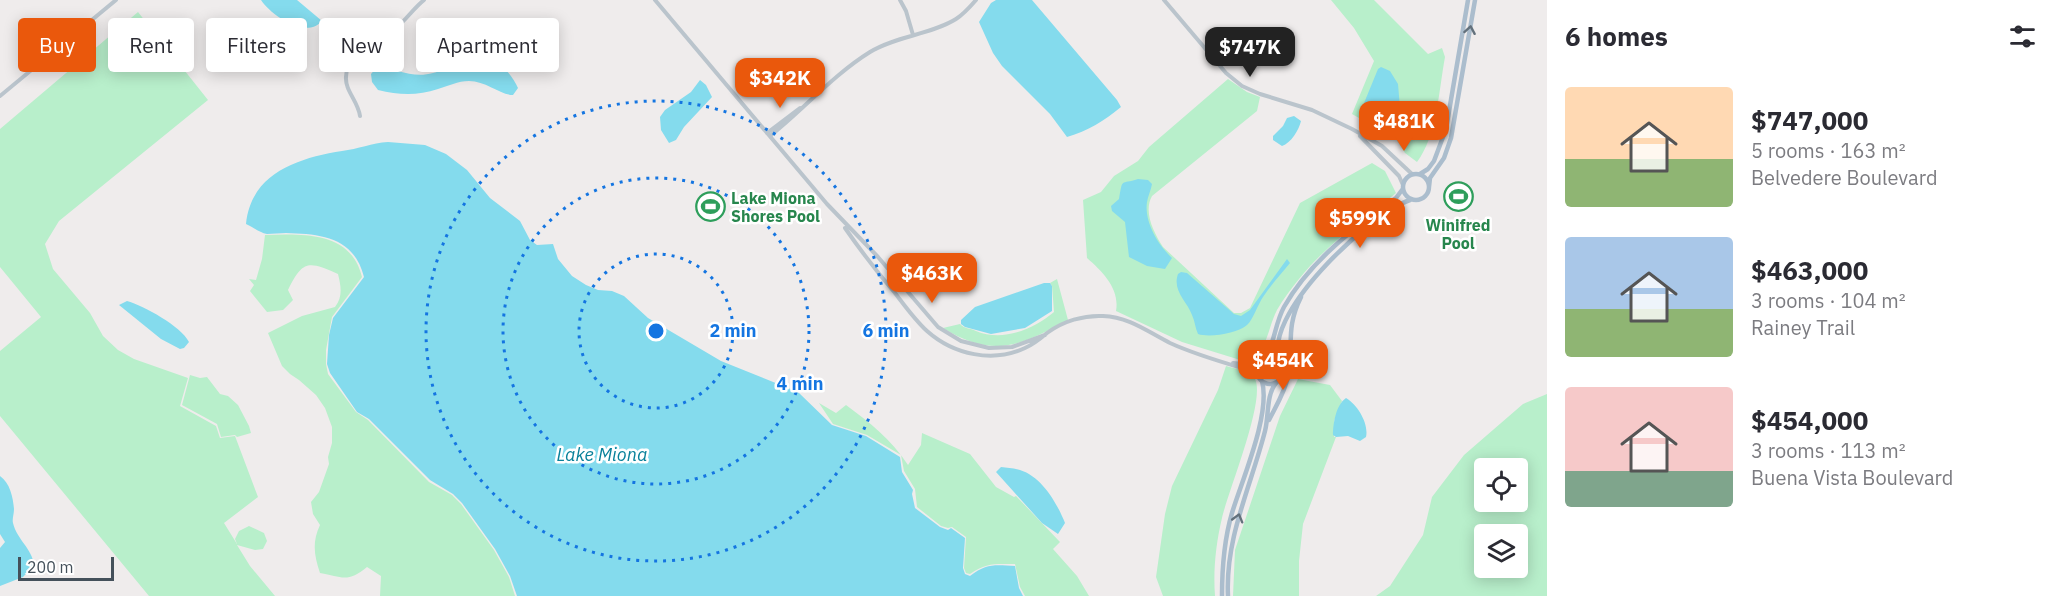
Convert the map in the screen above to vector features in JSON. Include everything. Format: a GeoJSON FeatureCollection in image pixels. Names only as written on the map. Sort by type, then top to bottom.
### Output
{"type":"FeatureCollection","features":[{"type":"Feature","properties":{"kind":"main road"},"geometry":{"type":"LineString","coordinates":[[1276,383],[1262,381],[1257,376],[1259,363],[1268,353],[1283,309],[1302,282],[1343,239],[1396,198],[1406,178],[1412,174],[1420,174],[1434,161],[1446,129],[1468,0]]}},
{"type":"Feature","properties":{"kind":"main road"},"geometry":{"type":"LineString","coordinates":[[1266,428],[1270,393],[1283,372],[1277,351],[1279,339],[1291,309],[1333,258],[1355,238],[1380,218],[1410,200],[1417,201],[1424,198],[1428,193],[1430,178],[1444,158],[1451,138],[1475,0]]}},
{"type":"Feature","properties":{"kind":"main road"},"geometry":{"type":"LineString","coordinates":[[1420,174],[1426,179],[1429,187]]}},
{"type":"Feature","properties":{"kind":"main road"},"geometry":{"type":"LineString","coordinates":[[1402,187],[1410,200]]}},
{"type":"Feature","properties":{"kind":"main road"},"geometry":{"type":"LineString","coordinates":[[1228,596],[1231,543],[1266,428],[1288,377],[1292,319],[1306,288]]}},
{"type":"Feature","properties":{"kind":"main road"},"geometry":{"type":"LineString","coordinates":[[1265,358],[1272,357],[1281,363]]}},
{"type":"Feature","properties":{"kind":"main road"},"geometry":{"type":"LineString","coordinates":[[1222,596],[1224,546],[1231,514],[1259,428],[1263,398],[1262,381]]}},
{"type":"Feature","properties":{"kind":"street"},"geometry":{"type":"LineString","coordinates":[[0,96],[116,0]]}},
{"type":"Feature","properties":{"kind":"street"},"geometry":{"type":"LineString","coordinates":[[360,116],[346,81],[347,69],[352,58],[359,49],[395,29],[424,0]]}},
{"type":"Feature","properties":{"kind":"street"},"geometry":{"type":"LineString","coordinates":[[655,0],[840,220],[868,261],[921,325],[947,345],[969,353],[994,356],[1026,348],[1057,327],[1075,319],[1091,316],[1110,317],[1132,322],[1193,353],[1252,371],[1257,376]]}},
{"type":"Feature","properties":{"kind":"street"},"geometry":{"type":"LineString","coordinates":[[900,0],[913,35]]}},
{"type":"Feature","properties":{"kind":"street"},"geometry":{"type":"LineString","coordinates":[[769,134],[869,53],[891,42],[956,20],[976,0]]}},
{"type":"Feature","properties":{"kind":"street"},"geometry":{"type":"LineString","coordinates":[[1164,0],[1226,73],[1242,86],[1312,111],[1352,129],[1382,146],[1412,174]]}},
{"type":"Feature","properties":{"kind":"street"},"geometry":{"type":"LineString","coordinates":[[1352,129],[1399,176],[1402,187]]}},
{"type":"Feature","properties":{"kind":"street"},"geometry":{"type":"LineString","coordinates":[[840,220],[878,256],[938,327],[955,338],[973,346],[1000,348],[1025,343],[1045,335]]}},
{"type":"Feature","properties":{"kind":"street"},"geometry":{"type":"LineString","coordinates":[[1228,363],[1252,365],[1259,363]]}},
{"type":"Feature","properties":{"kind":"green space"},"geometry":{"type":"Polygon","coordinates":[[[1331,0],[1374,0],[1428,54],[1442,48],[1445,57],[1433,126],[1424,151],[1417,162],[1405,153],[1396,139],[1352,114],[1374,61],[1354,28],[1331,0]]]}},
{"type":"Feature","properties":{"kind":"green space"},"geometry":{"type":"Polygon","coordinates":[[[138,12],[143,18],[131,18],[138,12]]]}},
{"type":"Feature","properties":{"kind":"green space"},"geometry":{"type":"Polygon","coordinates":[[[108,37],[108,72],[186,72],[208,100],[59,221],[45,244],[53,269],[90,313],[103,336],[118,350],[134,359],[188,378],[180,406],[216,426],[220,438],[235,436],[258,497],[224,523],[237,544],[235,539],[239,531],[249,526],[264,533],[267,541],[263,549],[255,550],[237,545],[250,566],[275,596],[149,596],[0,416],[0,351],[41,317],[0,267],[0,129],[67,72],[96,72],[96,48],[108,37]]]}},
{"type":"Feature","properties":{"kind":"green space"},"geometry":{"type":"Polygon","coordinates":[[[1228,79],[1247,92],[1260,97],[1257,111],[1152,196],[1149,215],[1153,229],[1163,247],[1234,313],[1241,313],[1250,308],[1300,203],[1372,163],[1385,171],[1396,193],[1345,233],[1321,255],[1290,290],[1279,306],[1264,345],[1250,363],[1182,342],[1116,311],[1117,303],[1113,288],[1099,269],[1087,258],[1083,200],[1101,192],[1114,176],[1138,161],[1149,147],[1228,79]]]}},
{"type":"Feature","properties":{"kind":"green space"},"geometry":{"type":"Polygon","coordinates":[[[265,235],[324,238],[348,251],[356,262],[362,277],[332,317],[326,350],[328,374],[356,412],[368,420],[429,482],[452,495],[461,504],[494,550],[509,577],[515,596],[380,596],[381,576],[367,567],[345,578],[320,573],[315,549],[320,525],[313,514],[311,502],[319,492],[329,464],[332,427],[325,408],[316,395],[282,366],[268,333],[302,316],[335,307],[341,291],[340,283],[338,274],[313,265],[307,266],[298,273],[288,290],[293,300],[283,310],[267,312],[250,291],[254,285],[249,279],[256,280],[265,235]]]}},
{"type":"Feature","properties":{"kind":"green space"},"geometry":{"type":"Polygon","coordinates":[[[1057,279],[1068,320],[1035,337],[1021,342],[992,346],[961,338],[943,328],[960,324],[965,328],[996,335],[1007,335],[1027,329],[1054,312],[1050,283],[1057,279]]]}},
{"type":"Feature","properties":{"kind":"green space"},"geometry":{"type":"Polygon","coordinates":[[[1226,366],[1242,370],[1253,376],[1257,390],[1251,425],[1220,527],[1215,566],[1215,596],[1163,596],[1156,577],[1165,514],[1172,486],[1218,390],[1226,366]]]}},
{"type":"Feature","properties":{"kind":"green space"},"geometry":{"type":"Polygon","coordinates":[[[190,375],[200,378],[207,377],[220,394],[228,396],[238,405],[251,433],[237,437],[235,435],[221,437],[217,424],[182,405],[190,375]]]}},
{"type":"Feature","properties":{"kind":"green space"},"geometry":{"type":"Polygon","coordinates":[[[1298,379],[1330,385],[1342,401],[1334,421],[1334,437],[1336,437],[1303,524],[1299,561],[1299,596],[1233,596],[1235,550],[1280,416],[1298,379]]]}},
{"type":"Feature","properties":{"kind":"green space"},"geometry":{"type":"Polygon","coordinates":[[[1547,394],[1547,596],[1376,596],[1390,586],[1423,535],[1432,497],[1464,455],[1523,404],[1547,394]]]}},
{"type":"Feature","properties":{"kind":"green space"},"geometry":{"type":"Polygon","coordinates":[[[819,403],[836,413],[846,405],[880,432],[901,455],[867,435],[833,424],[819,403]]]}},
{"type":"Feature","properties":{"kind":"green space"},"geometry":{"type":"Polygon","coordinates":[[[922,433],[970,454],[996,487],[1016,496],[1060,542],[1053,549],[1077,576],[1089,596],[1025,596],[1020,587],[1015,564],[992,564],[970,574],[966,573],[964,568],[966,537],[952,527],[941,526],[917,507],[915,489],[904,471],[901,455],[908,465],[921,445],[922,433]]]}},
{"type":"Feature","properties":{"kind":"water"},"geometry":{"type":"Polygon","coordinates":[[[261,0],[297,0],[319,18],[319,23],[307,28],[307,18],[280,18],[261,0]]]}},
{"type":"Feature","properties":{"kind":"water"},"geometry":{"type":"Polygon","coordinates":[[[996,0],[1032,0],[1121,107],[1096,125],[1067,137],[1050,114],[1002,66],[993,53],[979,22],[991,3],[996,0]]]}},
{"type":"Feature","properties":{"kind":"water"},"geometry":{"type":"Polygon","coordinates":[[[1381,67],[1390,71],[1398,84],[1399,116],[1409,139],[1405,143],[1363,115],[1362,108],[1378,69],[1381,67]]]}},
{"type":"Feature","properties":{"kind":"water"},"geometry":{"type":"Polygon","coordinates":[[[373,72],[402,72],[425,75],[436,72],[507,72],[518,88],[513,95],[469,81],[423,93],[393,93],[378,90],[372,82],[371,74],[373,72]]]}},
{"type":"Feature","properties":{"kind":"water"},"geometry":{"type":"Polygon","coordinates":[[[700,80],[706,85],[712,97],[684,127],[676,140],[669,143],[661,130],[660,117],[665,110],[691,92],[700,80]]]}},
{"type":"Feature","properties":{"kind":"water"},"geometry":{"type":"Polygon","coordinates":[[[1294,116],[1301,121],[1300,125],[1291,139],[1282,146],[1273,140],[1273,136],[1287,118],[1294,116]]]}},
{"type":"Feature","properties":{"kind":"water","name":"Lake Miona"},"geometry":{"type":"Polygon","coordinates":[[[388,142],[425,145],[446,154],[467,170],[490,198],[520,221],[530,240],[537,245],[553,244],[558,259],[572,276],[598,290],[612,291],[624,296],[648,318],[721,361],[798,392],[832,425],[866,436],[900,457],[902,472],[913,490],[915,508],[940,527],[948,530],[951,528],[965,538],[963,568],[965,574],[970,576],[991,566],[1015,566],[1019,588],[1023,596],[517,596],[510,576],[495,549],[462,503],[453,494],[430,480],[369,419],[357,412],[330,373],[327,364],[333,318],[364,277],[353,253],[334,240],[323,237],[286,233],[267,234],[246,224],[257,192],[279,171],[309,158],[388,142]]]}},
{"type":"Feature","properties":{"kind":"water"},"geometry":{"type":"Polygon","coordinates":[[[1138,179],[1148,180],[1152,184],[1147,202],[1148,217],[1157,240],[1172,258],[1165,269],[1147,266],[1129,257],[1125,222],[1112,211],[1111,206],[1119,199],[1123,183],[1138,179]]]}},
{"type":"Feature","properties":{"kind":"water"},"geometry":{"type":"Polygon","coordinates":[[[1287,259],[1290,263],[1261,300],[1247,325],[1224,334],[1198,334],[1190,310],[1178,291],[1178,274],[1187,273],[1234,314],[1241,316],[1250,310],[1287,259]]]}},
{"type":"Feature","properties":{"kind":"water"},"geometry":{"type":"Polygon","coordinates":[[[1044,283],[1050,283],[1052,286],[1052,311],[1025,328],[991,334],[961,324],[961,320],[975,307],[1044,283]]]}},
{"type":"Feature","properties":{"kind":"water"},"geometry":{"type":"Polygon","coordinates":[[[127,301],[161,317],[185,336],[189,342],[180,349],[161,339],[119,305],[127,301]]]}},
{"type":"Feature","properties":{"kind":"water"},"geometry":{"type":"Polygon","coordinates":[[[1346,398],[1355,405],[1366,426],[1366,437],[1360,441],[1348,436],[1333,435],[1337,410],[1346,398]]]}},
{"type":"Feature","properties":{"kind":"water"},"geometry":{"type":"Polygon","coordinates":[[[1001,467],[1028,473],[1042,485],[1058,507],[1065,523],[1058,534],[1042,523],[996,472],[1001,467]]]}},
{"type":"Feature","properties":{"kind":"water"},"geometry":{"type":"Polygon","coordinates":[[[0,476],[9,486],[12,495],[15,529],[33,559],[34,565],[23,577],[0,586],[0,548],[5,542],[0,534],[0,476]]]}},
{"type":"Feature","properties":{"kind":"place","name":"Winifred Pool"},"geometry":{"type":"Point","coordinates":[1458,197]}},
{"type":"Feature","properties":{"kind":"place","name":"Lake Miona Shores Pool"},"geometry":{"type":"Point","coordinates":[710,207]}}]}
